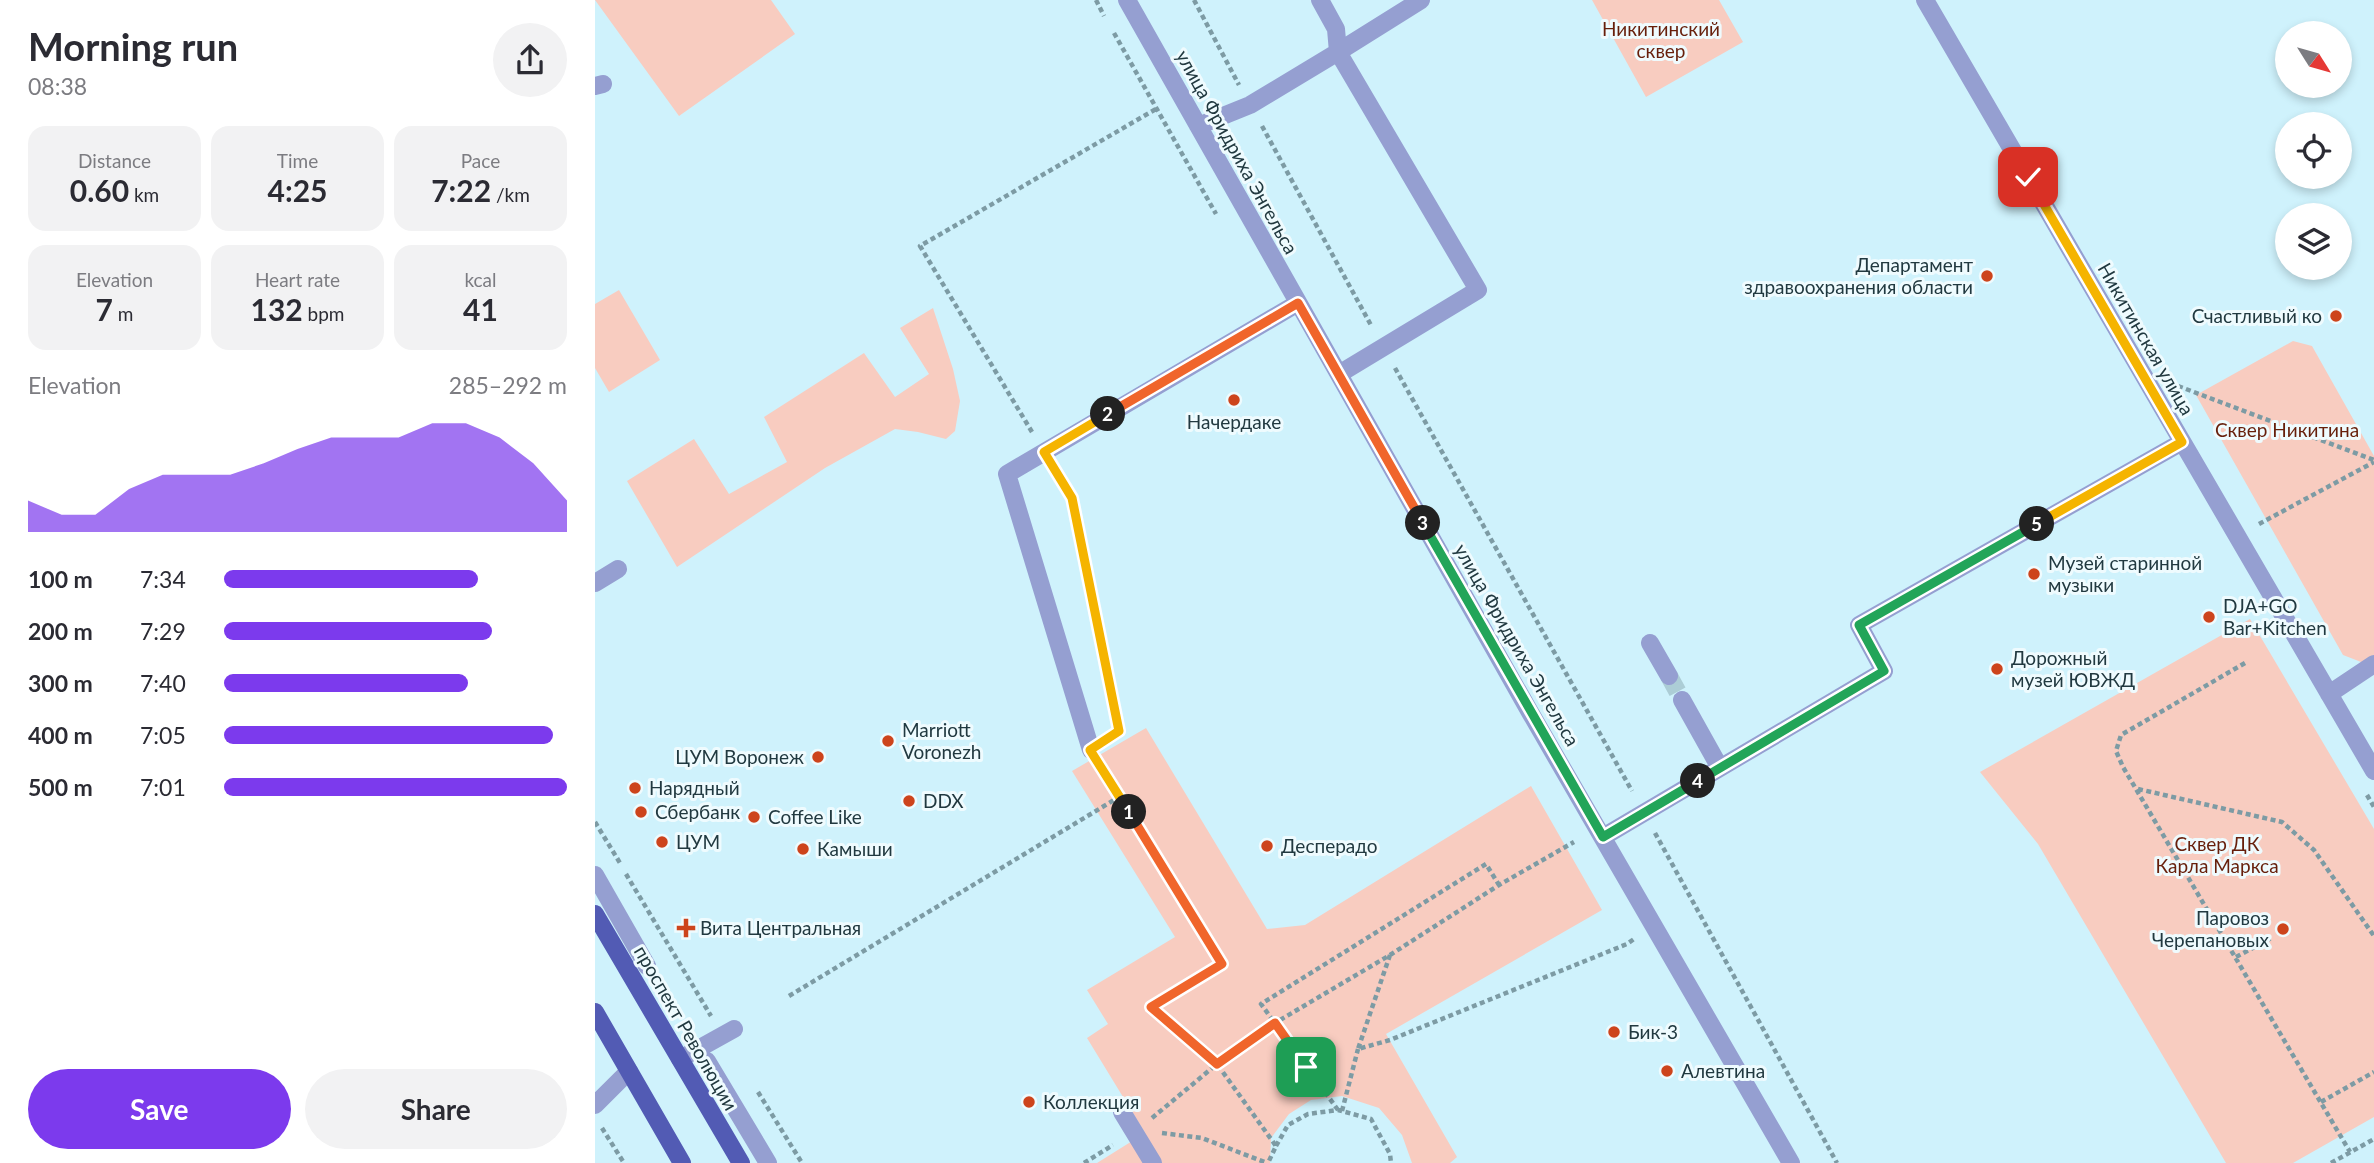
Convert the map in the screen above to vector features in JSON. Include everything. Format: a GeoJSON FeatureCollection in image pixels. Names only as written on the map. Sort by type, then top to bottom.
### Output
{"type":"FeatureCollection","features":[{"type":"Feature","properties":{"kind":"main road","name":"проспект Революции"},"geometry":{"type":"LineString","coordinates":[[595,914],[741,1163]]}},
{"type":"Feature","properties":{"kind":"main road"},"geometry":{"type":"LineString","coordinates":[[595,1012],[682,1163]]}},
{"type":"Feature","properties":{"kind":"street","name":"улица Фридриха Энгельса"},"geometry":{"type":"LineString","coordinates":[[1127,0],[1791,1163]]}},
{"type":"Feature","properties":{"kind":"street"},"geometry":{"type":"LineString","coordinates":[[1320,0],[1336,29],[1338,52],[1478,290],[1339,374]]}},
{"type":"Feature","properties":{"kind":"street"},"geometry":{"type":"LineString","coordinates":[[1198,126],[1250,105],[1421,0]]}},
{"type":"Feature","properties":{"kind":"street","name":"Никитинская улица"},"geometry":{"type":"LineString","coordinates":[[1925,0],[2374,771]]}},
{"type":"Feature","properties":{"kind":"street"},"geometry":{"type":"LineString","coordinates":[[1090,750],[1007,474],[1298,303]]}},
{"type":"Feature","properties":{"kind":"street"},"geometry":{"type":"LineString","coordinates":[[1603,837],[1884,671],[1859,625],[2182,442]]}},
{"type":"Feature","properties":{"kind":"street"},"geometry":{"type":"LineString","coordinates":[[595,583],[618,569]]}},
{"type":"Feature","properties":{"kind":"street"},"geometry":{"type":"LineString","coordinates":[[1650,643],[1669,676]]}},
{"type":"Feature","properties":{"kind":"street"},"geometry":{"type":"LineString","coordinates":[[2329,694],[2374,664]]}},
{"type":"Feature","properties":{"kind":"street"},"geometry":{"type":"LineString","coordinates":[[1682,700],[1720,768]]}},
{"type":"Feature","properties":{"kind":"street"},"geometry":{"type":"LineString","coordinates":[[595,875],[647,966]]}},
{"type":"Feature","properties":{"kind":"street"},"geometry":{"type":"LineString","coordinates":[[680,1059],[728,1032]]}},
{"type":"Feature","properties":{"kind":"street"},"geometry":{"type":"LineString","coordinates":[[707,1061],[768,1163]]}},
{"type":"Feature","properties":{"kind":"street"},"geometry":{"type":"LineString","coordinates":[[595,1105],[629,1071]]}},
{"type":"Feature","properties":{"kind":"street"},"geometry":{"type":"LineString","coordinates":[[1122,1112],[1153,1163]]}},
{"type":"Feature","properties":{"kind":"path"},"geometry":{"type":"LineString","coordinates":[[1194,0],[1384,348],[1837,1163]]}},
{"type":"Feature","properties":{"kind":"path"},"geometry":{"type":"LineString","coordinates":[[1156,109],[920,246],[1072,498],[1119,731],[1090,750],[1222,964],[1151,1007],[1217,1064],[1276,1146]]}},
{"type":"Feature","properties":{"kind":"path"},"geometry":{"type":"LineString","coordinates":[[2177,385],[2374,461]]}},
{"type":"Feature","properties":{"kind":"path"},"geometry":{"type":"LineString","coordinates":[[2259,524],[2374,461]]}},
{"type":"Feature","properties":{"kind":"path"},"geometry":{"type":"LineString","coordinates":[[2245,663],[2122,735],[2116,751],[2350,1152]]}},
{"type":"Feature","properties":{"kind":"path"},"geometry":{"type":"LineString","coordinates":[[2137,789],[2282,822],[2314,850],[2374,936]]}},
{"type":"Feature","properties":{"kind":"path"},"geometry":{"type":"LineString","coordinates":[[789,996],[1119,797]]}},
{"type":"Feature","properties":{"kind":"path"},"geometry":{"type":"LineString","coordinates":[[595,822],[728,1032]]}},
{"type":"Feature","properties":{"kind":"path"},"geometry":{"type":"LineString","coordinates":[[1084,1163],[1135,1132],[1217,1064],[1275,1023],[1574,842]]}},
{"type":"Feature","properties":{"kind":"path"},"geometry":{"type":"LineString","coordinates":[[1340,1111],[1261,1004],[1486,864],[1499,885]]}},
{"type":"Feature","properties":{"kind":"path"},"geometry":{"type":"LineString","coordinates":[[2236,957],[2273,937]]}},
{"type":"Feature","properties":{"kind":"path"},"geometry":{"type":"LineString","coordinates":[[1358,1049],[1390,1040],[1635,938]]}},
{"type":"Feature","properties":{"kind":"path"},"geometry":{"type":"LineString","coordinates":[[1340,1111],[1390,955]]}},
{"type":"Feature","properties":{"kind":"path"},"geometry":{"type":"LineString","coordinates":[[2321,1102],[2374,1072]]}},
{"type":"Feature","properties":{"kind":"path"},"geometry":{"type":"LineString","coordinates":[[751,1081],[802,1163]]}},
{"type":"Feature","properties":{"kind":"path"},"geometry":{"type":"LineString","coordinates":[[1135,1132],[1202,1138],[1268,1163],[1288,1125],[1308,1114],[1340,1111],[1371,1119],[1390,1154],[1391,1163]]}},
{"type":"Feature","properties":{"kind":"path"},"geometry":{"type":"LineString","coordinates":[[595,1116],[624,1163]]}},
{"type":"Feature","properties":{"kind":"path"},"geometry":{"type":"LineString","coordinates":[[2331,1163],[2374,1139]]}},
{"type":"Feature","properties":{"kind":"green space"},"geometry":{"type":"Polygon","coordinates":[[[595,0],[771,0],[795,34],[679,116],[595,0]]]}},
{"type":"Feature","properties":{"kind":"green space","name":"Никитинский сквер"},"geometry":{"type":"Polygon","coordinates":[[[1592,0],[1719,0],[1743,42],[1646,97],[1592,0]]]}},
{"type":"Feature","properties":{"kind":"green space"},"geometry":{"type":"Polygon","coordinates":[[[619,290],[660,360],[609,392],[595,368],[595,304],[619,290]]]}},
{"type":"Feature","properties":{"kind":"green space"},"geometry":{"type":"Polygon","coordinates":[[[933,308],[953,369],[960,401],[955,431],[946,439],[895,429],[825,468],[677,567],[627,481],[694,439],[729,494],[787,462],[764,417],[864,353],[895,397],[929,374],[900,328],[933,308]]]}},
{"type":"Feature","properties":{"kind":"green space","name":"Сквер Никитина"},"geometry":{"type":"Polygon","coordinates":[[[2293,341],[2312,346],[2374,456],[2374,667],[2343,655],[2196,395],[2293,341]]]}},
{"type":"Feature","properties":{"kind":"green space","name":"Сквер ДК Карла Маркса"},"geometry":{"type":"Polygon","coordinates":[[[2250,619],[2374,829],[2374,1117],[2293,1163],[2226,1163],[2038,844],[1980,772],[2250,619]]]}},
{"type":"Feature","properties":{"kind":"green space"},"geometry":{"type":"Polygon","coordinates":[[[1146,728],[1267,929],[1305,925],[1531,786],[1602,910],[1386,1034],[1457,1157],[1450,1163],[1412,1163],[1402,1135],[1379,1108],[1342,1096],[1311,1100],[1289,1114],[1271,1138],[1270,1163],[1097,1163],[1145,1133],[1087,1038],[1108,1024],[1087,990],[1175,937],[1072,771],[1146,728]]]}},
{"type":"Feature","properties":{"kind":"tunnel"},"geometry":{"type":"LineString","coordinates":[[1669,676],[1682,700]]}},
{"type":"Feature","properties":{"kind":"place","name":"Департамент здравоохранения области"},"geometry":{"type":"Point","coordinates":[1987,276]}},
{"type":"Feature","properties":{"kind":"place","name":"Счастливый ко"},"geometry":{"type":"Point","coordinates":[2336,316]}},
{"type":"Feature","properties":{"kind":"place","name":"Начердаке"},"geometry":{"type":"Point","coordinates":[1234,400]}},
{"type":"Feature","properties":{"kind":"place","name":"Музей старинной музыки"},"geometry":{"type":"Point","coordinates":[2034,574]}},
{"type":"Feature","properties":{"kind":"place","name":"DJA+GO Bar+Kitchen"},"geometry":{"type":"Point","coordinates":[2209,617]}},
{"type":"Feature","properties":{"kind":"place","name":"Дорожный музей ЮВЖД"},"geometry":{"type":"Point","coordinates":[1997,669]}},
{"type":"Feature","properties":{"kind":"place","name":"Marriott Voronezh"},"geometry":{"type":"Point","coordinates":[888,741]}},
{"type":"Feature","properties":{"kind":"place","name":"ЦУМ Воронеж"},"geometry":{"type":"Point","coordinates":[818,757]}},
{"type":"Feature","properties":{"kind":"place","name":"Нарядный"},"geometry":{"type":"Point","coordinates":[635,788]}},
{"type":"Feature","properties":{"kind":"place","name":"DDX"},"geometry":{"type":"Point","coordinates":[909,801]}},
{"type":"Feature","properties":{"kind":"place","name":"Сбербанк"},"geometry":{"type":"Point","coordinates":[641,812]}},
{"type":"Feature","properties":{"kind":"place","name":"Coffee Like"},"geometry":{"type":"Point","coordinates":[754,817]}},
{"type":"Feature","properties":{"kind":"place","name":"ЦУМ"},"geometry":{"type":"Point","coordinates":[662,842]}},
{"type":"Feature","properties":{"kind":"place","name":"Десперадо"},"geometry":{"type":"Point","coordinates":[1267,846]}},
{"type":"Feature","properties":{"kind":"place","name":"Камыши"},"geometry":{"type":"Point","coordinates":[803,849]}},
{"type":"Feature","properties":{"kind":"place","name":"Вита Центральная"},"geometry":{"type":"Point","coordinates":[686,928]}},
{"type":"Feature","properties":{"kind":"place","name":"Паровоз Черепановых"},"geometry":{"type":"Point","coordinates":[2283,929]}},
{"type":"Feature","properties":{"kind":"place","name":"Бик-3"},"geometry":{"type":"Point","coordinates":[1614,1032]}},
{"type":"Feature","properties":{"kind":"place","name":"Алевтина"},"geometry":{"type":"Point","coordinates":[1667,1071]}},
{"type":"Feature","properties":{"kind":"place","name":"Коллекция"},"geometry":{"type":"Point","coordinates":[1029,1102]}},
{"type":"Feature","properties":{"kind":"route"},"geometry":{"type":"LineString","coordinates":[[1306,1067],[1275,1023],[1217,1064],[1151,1007],[1222,964],[1090,750],[1119,731],[1072,498],[1044,452],[1298,303],[1603,837],[1884,671],[1859,625],[2182,442],[2028,177]]}}]}
